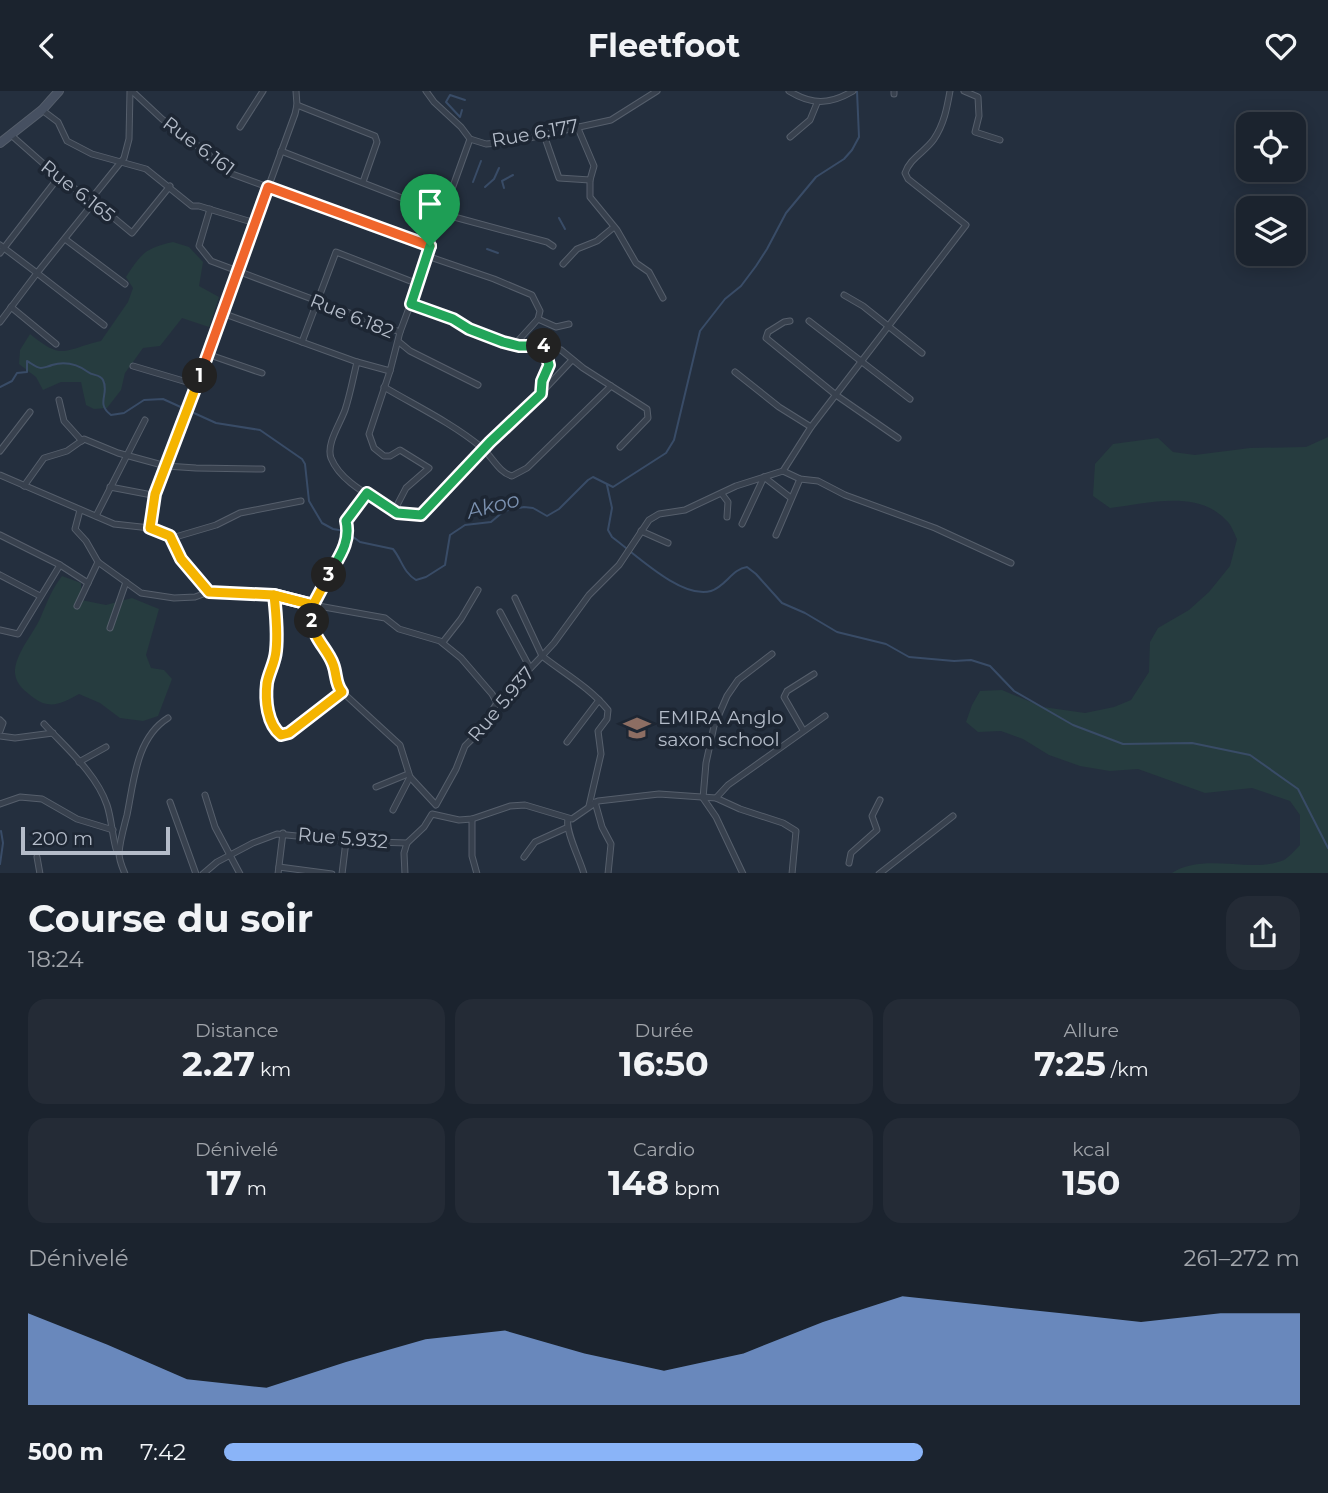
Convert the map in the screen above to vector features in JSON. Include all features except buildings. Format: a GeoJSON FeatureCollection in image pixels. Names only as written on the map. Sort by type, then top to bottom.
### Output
{"type":"FeatureCollection","features":[{"type":"Feature","properties":{"kind":"street"},"geometry":{"type":"LineString","coordinates":[[4,138],[42,110],[59,91]]}},
{"type":"Feature","properties":{"kind":"street"},"geometry":{"type":"LineString","coordinates":[[0,322],[123,160],[129,139],[131,91]]}},
{"type":"Feature","properties":{"kind":"street","name":"Rue 6.161"},"geometry":{"type":"LineString","coordinates":[[131,91],[227,172],[430,246]]}},
{"type":"Feature","properties":{"kind":"street"},"geometry":{"type":"LineString","coordinates":[[240,127],[263,91]]}},
{"type":"Feature","properties":{"kind":"street"},"geometry":{"type":"LineString","coordinates":[[150,528],[155,494],[190,406],[281,151],[297,105],[296,91]]}},
{"type":"Feature","properties":{"kind":"street","name":"Rue 6.177"},"geometry":{"type":"LineString","coordinates":[[426,91],[470,139],[486,144],[510,142],[611,120],[657,91]]}},
{"type":"Feature","properties":{"kind":"street"},"geometry":{"type":"LineString","coordinates":[[789,91],[817,103],[845,96],[853,91]]}},
{"type":"Feature","properties":{"kind":"street"},"geometry":{"type":"LineString","coordinates":[[515,598],[542,656],[589,595],[619,565],[649,520],[659,514],[685,510],[736,486],[783,471],[811,427],[966,226],[908,179],[905,173],[907,167],[933,140],[946,113],[950,91]]}},
{"type":"Feature","properties":{"kind":"street"},"geometry":{"type":"LineString","coordinates":[[964,91],[978,97],[979,116],[975,132],[1000,140]]}},
{"type":"Feature","properties":{"kind":"street"},"geometry":{"type":"LineString","coordinates":[[130,108],[143,99]]}},
{"type":"Feature","properties":{"kind":"street"},"geometry":{"type":"LineString","coordinates":[[790,137],[810,120],[817,103]]}},
{"type":"Feature","properties":{"kind":"street"},"geometry":{"type":"LineString","coordinates":[[297,105],[376,136],[377,142],[363,182]]}},
{"type":"Feature","properties":{"kind":"street"},"geometry":{"type":"LineString","coordinates":[[42,110],[58,122],[67,141],[92,153],[123,160],[151,171],[191,206],[255,223]]}},
{"type":"Feature","properties":{"kind":"street"},"geometry":{"type":"LineString","coordinates":[[577,127],[594,166],[590,180],[590,197],[614,227],[636,264],[649,272],[663,298]]}},
{"type":"Feature","properties":{"kind":"street"},"geometry":{"type":"LineString","coordinates":[[544,135],[559,178],[590,180]]}},
{"type":"Feature","properties":{"kind":"street","name":"Rue 6.165"},"geometry":{"type":"LineString","coordinates":[[4,138],[132,233],[170,186]]}},
{"type":"Feature","properties":{"kind":"street"},"geometry":{"type":"LineString","coordinates":[[400,332],[470,139]]}},
{"type":"Feature","properties":{"kind":"street"},"geometry":{"type":"LineString","coordinates":[[281,151],[443,214],[547,242],[553,246]]}},
{"type":"Feature","properties":{"kind":"street"},"geometry":{"type":"LineString","coordinates":[[58,178],[1,249],[104,325]]}},
{"type":"Feature","properties":{"kind":"street","name":"Rue 6.182"},"geometry":{"type":"LineString","coordinates":[[210,209],[199,247],[211,261],[400,332],[399,342],[390,371],[357,362],[222,313]]}},
{"type":"Feature","properties":{"kind":"street"},"geometry":{"type":"LineString","coordinates":[[563,264],[577,249],[597,241],[614,227]]}},
{"type":"Feature","properties":{"kind":"street"},"geometry":{"type":"LineString","coordinates":[[65,239],[125,284]]}},
{"type":"Feature","properties":{"kind":"street"},"geometry":{"type":"LineString","coordinates":[[302,342],[336,252],[418,284]]}},
{"type":"Feature","properties":{"kind":"street"},"geometry":{"type":"LineString","coordinates":[[427,255],[532,295],[540,311],[538,319],[516,343]]}},
{"type":"Feature","properties":{"kind":"street"},"geometry":{"type":"LineString","coordinates":[[844,295],[855,304],[863,306],[922,353]]}},
{"type":"Feature","properties":{"kind":"street"},"geometry":{"type":"LineString","coordinates":[[411,304],[453,319],[469,329],[503,342],[561,350],[611,387],[644,406],[649,412],[648,418],[620,447]]}},
{"type":"Feature","properties":{"kind":"street"},"geometry":{"type":"LineString","coordinates":[[11,307],[56,344]]}},
{"type":"Feature","properties":{"kind":"street"},"geometry":{"type":"LineString","coordinates":[[538,319],[556,327],[569,324]]}},
{"type":"Feature","properties":{"kind":"street"},"geometry":{"type":"LineString","coordinates":[[790,321],[784,321],[768,332],[766,338],[836,395],[898,439]]}},
{"type":"Feature","properties":{"kind":"street"},"geometry":{"type":"LineString","coordinates":[[809,321],[910,399]]}},
{"type":"Feature","properties":{"kind":"street"},"geometry":{"type":"LineString","coordinates":[[399,342],[410,351],[478,384]]}},
{"type":"Feature","properties":{"kind":"street"},"geometry":{"type":"LineString","coordinates":[[541,394],[542,381],[549,365],[544,346]]}},
{"type":"Feature","properties":{"kind":"street"},"geometry":{"type":"LineString","coordinates":[[207,354],[262,373]]}},
{"type":"Feature","properties":{"kind":"street"},"geometry":{"type":"LineString","coordinates":[[357,362],[330,454],[347,479],[367,493],[401,514],[419,515],[572,360]]}},
{"type":"Feature","properties":{"kind":"street"},"geometry":{"type":"LineString","coordinates":[[133,366],[197,385]]}},
{"type":"Feature","properties":{"kind":"street"},"geometry":{"type":"LineString","coordinates":[[390,371],[369,429],[370,441],[384,456],[390,456],[400,450],[429,468],[406,488],[394,511]]}},
{"type":"Feature","properties":{"kind":"street"},"geometry":{"type":"LineString","coordinates":[[735,372],[779,407],[811,427]]}},
{"type":"Feature","properties":{"kind":"street"},"geometry":{"type":"LineString","coordinates":[[384,387],[484,449],[512,476],[522,471],[611,387]]}},
{"type":"Feature","properties":{"kind":"street"},"geometry":{"type":"LineString","coordinates":[[59,400],[64,421],[82,440]]}},
{"type":"Feature","properties":{"kind":"street"},"geometry":{"type":"LineString","coordinates":[[0,451],[30,412]]}},
{"type":"Feature","properties":{"kind":"street"},"geometry":{"type":"LineString","coordinates":[[96,516],[145,420]]}},
{"type":"Feature","properties":{"kind":"street"},"geometry":{"type":"LineString","coordinates":[[24,486],[44,458],[67,451],[82,440],[166,466],[262,469]]}},
{"type":"Feature","properties":{"kind":"street"},"geometry":{"type":"LineString","coordinates":[[783,471],[800,479],[818,481],[845,495],[935,528],[1011,563]]}},
{"type":"Feature","properties":{"kind":"street"},"geometry":{"type":"LineString","coordinates":[[0,475],[121,526],[150,528],[168,533],[181,559],[209,592]]}},
{"type":"Feature","properties":{"kind":"street"},"geometry":{"type":"LineString","coordinates":[[764,477],[791,498]]}},
{"type":"Feature","properties":{"kind":"street"},"geometry":{"type":"LineString","coordinates":[[742,524],[764,477]]}},
{"type":"Feature","properties":{"kind":"street"},"geometry":{"type":"LineString","coordinates":[[776,535],[800,479]]}},
{"type":"Feature","properties":{"kind":"street"},"geometry":{"type":"LineString","coordinates":[[110,487],[155,494]]}},
{"type":"Feature","properties":{"kind":"street"},"geometry":{"type":"LineString","coordinates":[[313,605],[345,544],[349,531],[346,521],[367,493]]}},
{"type":"Feature","properties":{"kind":"street"},"geometry":{"type":"LineString","coordinates":[[722,494],[728,502],[727,517]]}},
{"type":"Feature","properties":{"kind":"street"},"geometry":{"type":"LineString","coordinates":[[172,538],[216,525],[240,513],[301,501]]}},
{"type":"Feature","properties":{"kind":"street"},"geometry":{"type":"LineString","coordinates":[[80,510],[75,529],[86,541],[98,562],[141,593],[157,597],[195,597],[209,592],[274,595],[385,618],[398,629],[443,642],[461,658],[497,703]]}},
{"type":"Feature","properties":{"kind":"street"},"geometry":{"type":"LineString","coordinates":[[642,531],[668,543]]}},
{"type":"Feature","properties":{"kind":"street"},"geometry":{"type":"LineString","coordinates":[[0,535],[60,565],[88,583]]}},
{"type":"Feature","properties":{"kind":"street"},"geometry":{"type":"LineString","coordinates":[[76,606],[98,562]]}},
{"type":"Feature","properties":{"kind":"street"},"geometry":{"type":"LineString","coordinates":[[0,630],[18,634],[60,565]]}},
{"type":"Feature","properties":{"kind":"street"},"geometry":{"type":"LineString","coordinates":[[0,575],[40,596]]}},
{"type":"Feature","properties":{"kind":"street"},"geometry":{"type":"LineString","coordinates":[[110,628],[126,582]]}},
{"type":"Feature","properties":{"kind":"street"},"geometry":{"type":"LineString","coordinates":[[443,642],[478,590]]}},
{"type":"Feature","properties":{"kind":"street"},"geometry":{"type":"LineString","coordinates":[[274,595],[277,642],[274,665],[267,684],[268,712],[273,727],[278,733],[286,734],[342,692]]}},
{"type":"Feature","properties":{"kind":"street","name":"Rue 5.937"},"geometry":{"type":"LineString","coordinates":[[313,605],[314,636],[332,662],[339,689],[400,745],[409,776],[436,805],[456,769],[463,749],[476,735],[497,703],[542,656],[578,681],[599,700]]}},
{"type":"Feature","properties":{"kind":"street"},"geometry":{"type":"LineString","coordinates":[[500,612],[530,668]]}},
{"type":"Feature","properties":{"kind":"street"},"geometry":{"type":"LineString","coordinates":[[743,873],[716,817],[703,799],[706,763],[714,726],[724,700],[738,680],[772,653]]}},
{"type":"Feature","properties":{"kind":"street"},"geometry":{"type":"LineString","coordinates":[[803,730],[784,697],[787,691],[814,674]]}},
{"type":"Feature","properties":{"kind":"street"},"geometry":{"type":"LineString","coordinates":[[567,742],[599,700],[608,716],[598,731],[601,750],[592,804],[611,844],[608,873]]}},
{"type":"Feature","properties":{"kind":"street"},"geometry":{"type":"LineString","coordinates":[[716,798],[729,785],[825,716]]}},
{"type":"Feature","properties":{"kind":"street"},"geometry":{"type":"LineString","coordinates":[[118,855],[141,751],[157,725],[168,718]]}},
{"type":"Feature","properties":{"kind":"street"},"geometry":{"type":"LineString","coordinates":[[0,720],[3,723],[0,734],[15,738],[52,733]]}},
{"type":"Feature","properties":{"kind":"street"},"geometry":{"type":"LineString","coordinates":[[44,724],[79,762],[102,794],[125,873]]}},
{"type":"Feature","properties":{"kind":"street"},"geometry":{"type":"LineString","coordinates":[[79,762],[106,747]]}},
{"type":"Feature","properties":{"kind":"street"},"geometry":{"type":"LineString","coordinates":[[376,787],[409,776]]}},
{"type":"Feature","properties":{"kind":"street"},"geometry":{"type":"LineString","coordinates":[[393,810],[409,776]]}},
{"type":"Feature","properties":{"kind":"street"},"geometry":{"type":"LineString","coordinates":[[584,873],[566,828],[568,819],[576,817],[592,804],[650,794],[716,798],[783,823],[796,831],[792,873]]}},
{"type":"Feature","properties":{"kind":"street"},"geometry":{"type":"LineString","coordinates":[[205,795],[215,827],[240,873]]}},
{"type":"Feature","properties":{"kind":"street"},"geometry":{"type":"LineString","coordinates":[[0,804],[20,797],[42,799],[78,819],[113,830]]}},
{"type":"Feature","properties":{"kind":"street"},"geometry":{"type":"LineString","coordinates":[[849,863],[851,853],[877,830],[872,816],[880,800]]}},
{"type":"Feature","properties":{"kind":"street"},"geometry":{"type":"LineString","coordinates":[[170,803],[196,873]]}},
{"type":"Feature","properties":{"kind":"street","name":"Rue 5.932"},"geometry":{"type":"LineString","coordinates":[[203,873],[230,855],[270,836],[283,833],[346,841],[407,843],[424,827],[432,814],[459,820],[472,819],[510,806],[525,805],[568,819]]}},
{"type":"Feature","properties":{"kind":"street"},"geometry":{"type":"LineString","coordinates":[[879,873],[953,816]]}},
{"type":"Feature","properties":{"kind":"street"},"geometry":{"type":"LineString","coordinates":[[472,819],[472,856],[477,873]]}},
{"type":"Feature","properties":{"kind":"street"},"geometry":{"type":"LineString","coordinates":[[524,856],[535,842],[566,828]]}},
{"type":"Feature","properties":{"kind":"street"},"geometry":{"type":"LineString","coordinates":[[283,833],[279,870],[332,873]]}},
{"type":"Feature","properties":{"kind":"street"},"geometry":{"type":"LineString","coordinates":[[342,873],[346,841]]}},
{"type":"Feature","properties":{"kind":"street"},"geometry":{"type":"LineString","coordinates":[[405,873],[404,853],[407,843]]}},
{"type":"Feature","properties":{"kind":"street"},"geometry":{"type":"LineString","coordinates":[[37,857],[40,873]]}},
{"type":"Feature","properties":{"kind":"green space"},"geometry":{"type":"Polygon","coordinates":[[[173,242],[189,247],[203,262],[199,286],[219,297],[209,327],[182,318],[160,346],[143,348],[125,373],[121,390],[107,408],[94,409],[86,405],[81,382],[61,382],[43,390],[36,377],[19,364],[20,350],[30,334],[58,351],[101,341],[128,302],[133,288],[126,277],[136,263],[150,250],[173,242]]]}},
{"type":"Feature","properties":{"kind":"green space"},"geometry":{"type":"Polygon","coordinates":[[[1328,437],[1328,873],[1172,873],[1199,864],[1257,865],[1284,860],[1300,845],[1300,815],[1290,801],[1252,788],[1205,793],[1138,769],[1110,771],[1080,766],[1049,755],[1023,739],[1001,731],[978,732],[966,722],[972,705],[980,691],[1002,690],[1043,707],[1085,713],[1114,707],[1131,700],[1149,672],[1150,642],[1158,628],[1189,610],[1209,592],[1230,566],[1237,539],[1228,522],[1214,510],[1201,504],[1171,501],[1110,508],[1093,496],[1095,464],[1113,444],[1158,438],[1173,452],[1195,455],[1250,448],[1306,447],[1328,437]]]}},
{"type":"Feature","properties":{"kind":"green space"},"geometry":{"type":"Polygon","coordinates":[[[62,576],[81,583],[81,600],[106,605],[132,598],[159,609],[146,655],[151,668],[164,670],[172,679],[158,716],[143,721],[120,718],[100,703],[79,694],[62,702],[46,704],[34,698],[19,684],[15,673],[18,658],[62,576]]]}},
{"type":"Feature","properties":{"kind":"waterway","name":"Akoo"},"geometry":{"type":"LineString","coordinates":[[0,387],[12,381],[17,373],[27,372],[27,361],[41,368],[62,363],[71,364],[102,378],[105,385],[103,402],[106,411],[111,415],[124,413],[144,400],[163,399],[216,423],[260,430],[302,459],[305,464],[309,501],[322,523],[345,531],[360,542],[393,549],[412,577],[416,580],[426,577],[445,565],[450,535],[465,525],[491,522],[504,511],[524,507],[533,508],[547,516],[559,509],[593,477],[613,487],[666,453],[674,440],[700,331],[725,299],[741,286],[767,249],[786,213],[816,177],[844,159],[852,150],[859,137],[857,91]]}},
{"type":"Feature","properties":{"kind":"waterway"},"geometry":{"type":"LineString","coordinates":[[462,110],[460,117],[446,102],[450,95],[465,100]]}},
{"type":"Feature","properties":{"kind":"waterway"},"geometry":{"type":"LineString","coordinates":[[473,182],[481,161]]}},
{"type":"Feature","properties":{"kind":"waterway"},"geometry":{"type":"LineString","coordinates":[[485,187],[494,179],[499,168]]}},
{"type":"Feature","properties":{"kind":"waterway"},"geometry":{"type":"LineString","coordinates":[[504,188],[502,181],[513,175]]}},
{"type":"Feature","properties":{"kind":"waterway"},"geometry":{"type":"LineString","coordinates":[[559,218],[565,229]]}},
{"type":"Feature","properties":{"kind":"waterway"},"geometry":{"type":"LineString","coordinates":[[487,249],[498,253]]}},
{"type":"Feature","properties":{"kind":"waterway"},"geometry":{"type":"LineString","coordinates":[[607,485],[612,508],[608,530],[612,537],[659,573],[686,589],[711,591],[737,571],[747,567],[782,603],[837,632],[886,644],[909,657],[971,660],[990,666],[1014,691],[1073,725],[1123,744],[1192,743],[1250,755],[1298,789],[1328,848]]}},
{"type":"Feature","properties":{"kind":"waterway"},"geometry":{"type":"LineString","coordinates":[[0,864],[3,843],[1,831]]}},
{"type":"Feature","properties":{"kind":"place","name":"EMIRA Anglo saxon school"},"geometry":{"type":"Point","coordinates":[637,728]}},
{"type":"Feature","properties":{"kind":"route"},"geometry":{"type":"LineString","coordinates":[[430,246],[268,187],[190,406],[155,494],[150,528],[168,533],[181,559],[206,590],[213,593],[274,595],[313,605],[314,636],[332,662],[342,692],[289,733],[281,735],[273,727],[268,712],[267,684],[274,665],[277,642],[274,595],[293,599],[313,605],[345,544],[349,531],[346,521],[367,493],[397,513],[421,515],[490,442],[541,394],[542,381],[549,365],[544,346],[519,346],[516,343],[503,342],[469,329],[453,319],[411,304],[430,246]]}}]}
